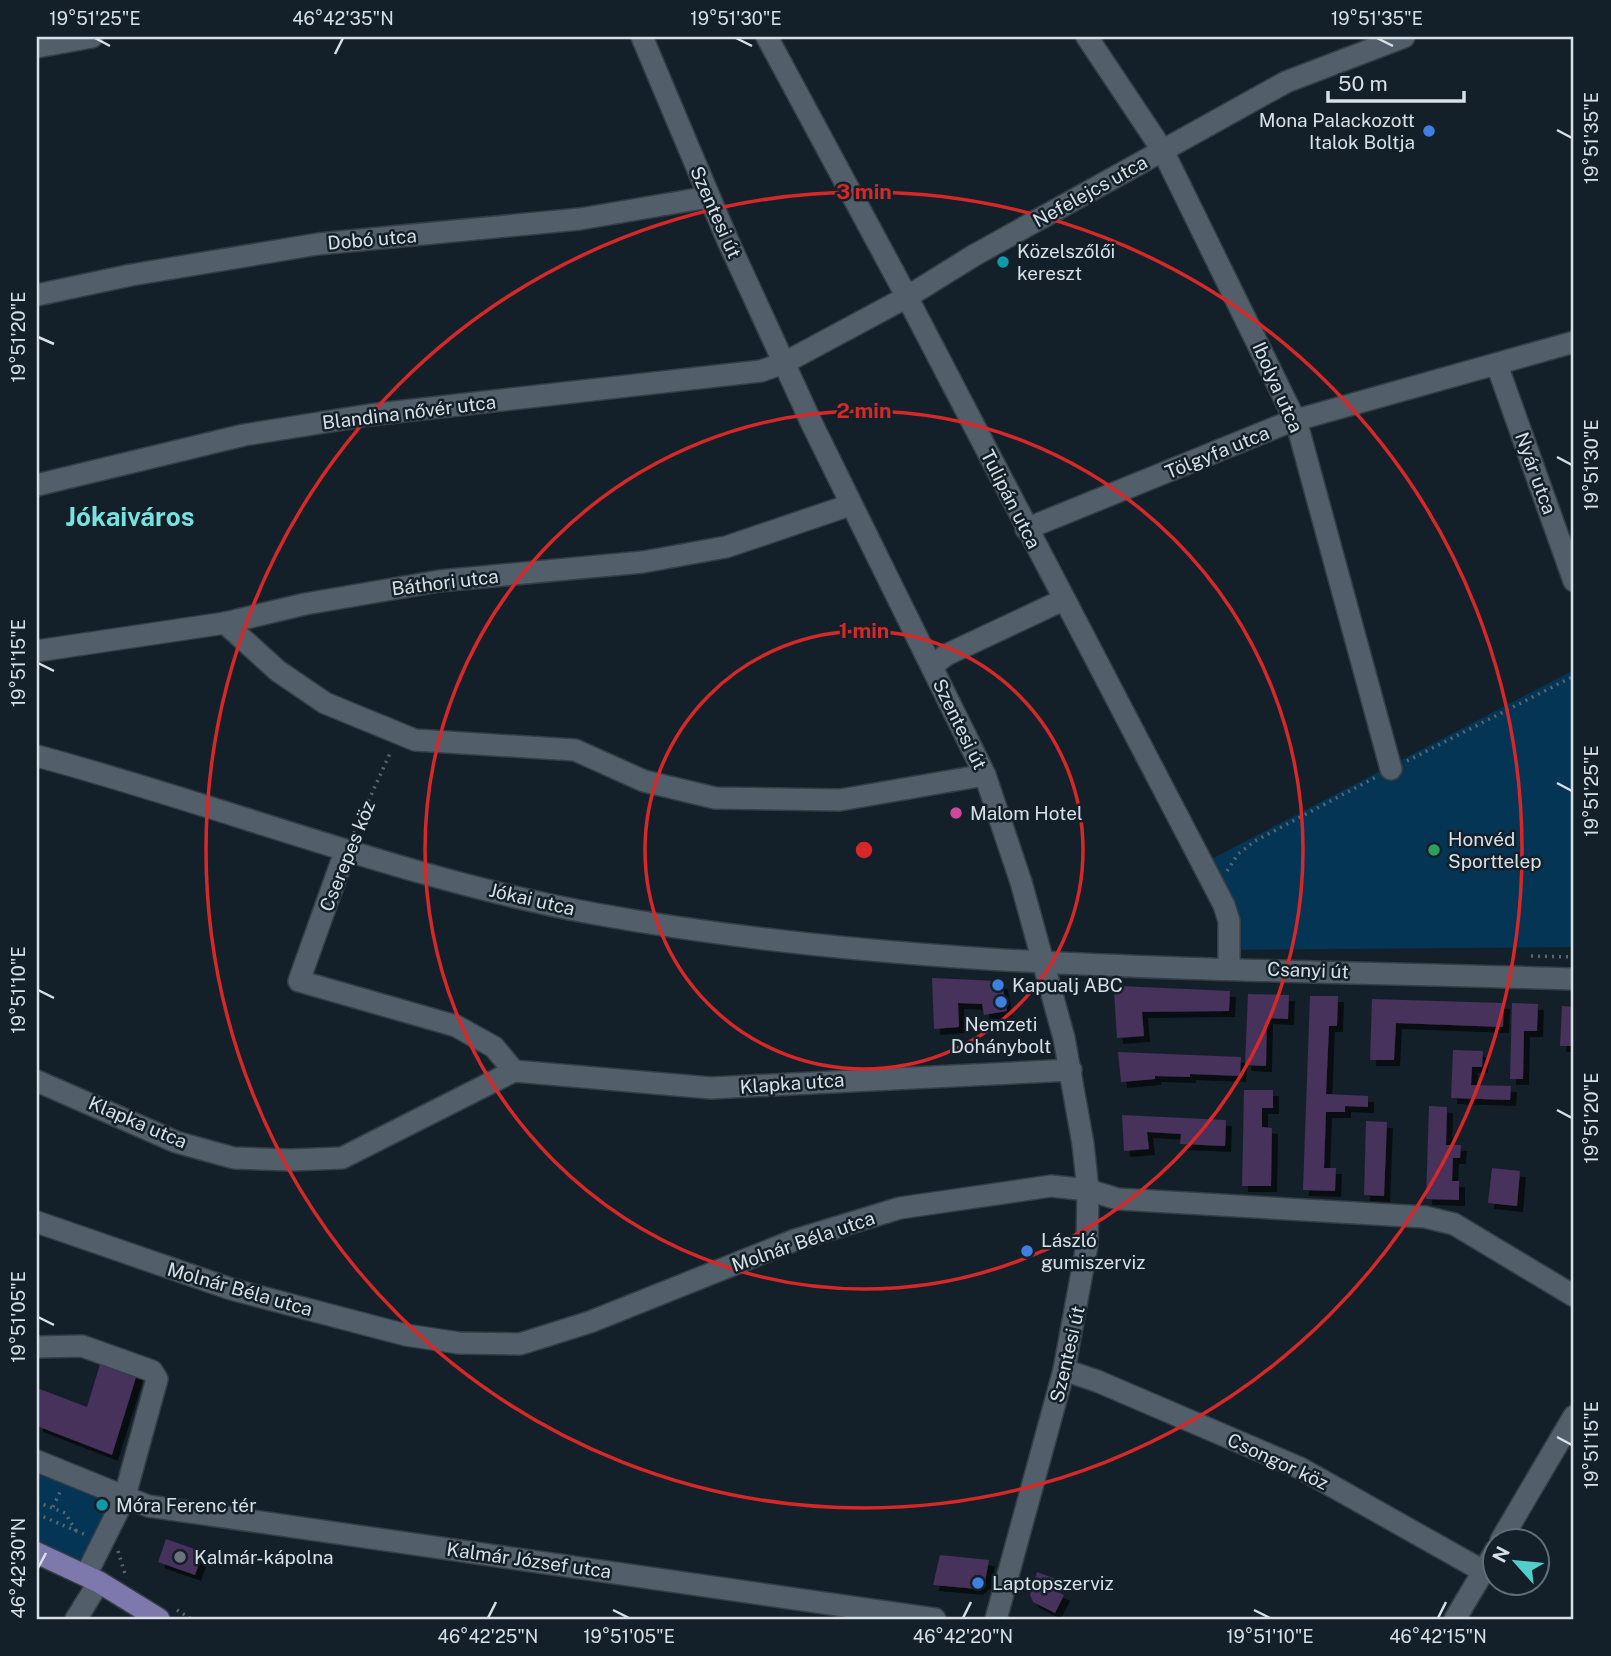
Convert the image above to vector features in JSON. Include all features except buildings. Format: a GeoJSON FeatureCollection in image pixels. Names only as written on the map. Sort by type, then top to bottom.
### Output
{"type":"FeatureCollection","features":[{"type":"Feature","properties":{"kind":"main road"},"geometry":{"type":"LineString","coordinates":[[37,1553],[92,1578],[159,1619]]}},
{"type":"Feature","properties":{"kind":"street"},"geometry":{"type":"LineString","coordinates":[[37,47],[92,37]]}},
{"type":"Feature","properties":{"kind":"street","name":"Szentesi út"},"geometry":{"type":"LineString","coordinates":[[642,37],[709,197],[784,363],[850,505],[985,775],[1021,882],[1071,1070],[1088,1190],[1087,1245],[1065,1370],[996,1619]]}},
{"type":"Feature","properties":{"kind":"street","name":"Tulipán utca"},"geometry":{"type":"LineString","coordinates":[[767,37],[907,297],[1217,891],[1229,921],[1229,968]]}},
{"type":"Feature","properties":{"kind":"street","name":"Ibolya utca"},"geometry":{"type":"LineString","coordinates":[[1087,37],[1163,151],[1296,420],[1391,769]]}},
{"type":"Feature","properties":{"kind":"street","name":"Nefelejcs utca"},"geometry":{"type":"LineString","coordinates":[[784,363],[907,297],[973,256],[1286,82],[1404,37]]}},
{"type":"Feature","properties":{"kind":"street","name":"Dobó utca"},"geometry":{"type":"LineString","coordinates":[[37,295],[131,275],[318,244],[580,219],[709,197]]}},
{"type":"Feature","properties":{"kind":"street","name":"Tölgyfa utca"},"geometry":{"type":"LineString","coordinates":[[1026,529],[1296,420],[1574,342]]}},
{"type":"Feature","properties":{"kind":"street","name":"Blandina nővér utca"},"geometry":{"type":"LineString","coordinates":[[37,485],[257,433],[369,415],[761,371],[784,363]]}},
{"type":"Feature","properties":{"kind":"street","name":"Nyár utca"},"geometry":{"type":"LineString","coordinates":[[1497,365],[1574,581]]}},
{"type":"Feature","properties":{"kind":"street","name":"Báthori utca"},"geometry":{"type":"LineString","coordinates":[[37,651],[226,622],[305,604],[439,581],[643,562],[726,547],[850,505]]}},
{"type":"Feature","properties":{"kind":"street"},"geometry":{"type":"LineString","coordinates":[[932,666],[946,655],[1063,600]]}},
{"type":"Feature","properties":{"kind":"street"},"geometry":{"type":"LineString","coordinates":[[226,622],[278,671],[325,703],[415,740],[575,750],[644,780],[715,798],[839,800],[985,775]]}},
{"type":"Feature","properties":{"kind":"street","name":"Jókai utca"},"geometry":{"type":"LineString","coordinates":[[37,755],[126,779],[345,852],[461,884],[595,914],[866,952],[1042,964]]}},
{"type":"Feature","properties":{"kind":"street","name":"Cserepes köz"},"geometry":{"type":"LineString","coordinates":[[345,852],[299,981],[456,1027],[494,1047],[514,1071]]}},
{"type":"Feature","properties":{"kind":"street","name":"Csanyi út"},"geometry":{"type":"LineString","coordinates":[[1042,964],[1574,979]]}},
{"type":"Feature","properties":{"kind":"street","name":"Klapka utca"},"geometry":{"type":"LineString","coordinates":[[37,1081],[176,1142],[234,1158],[291,1160],[342,1158],[514,1071],[711,1088],[1071,1070]]}},
{"type":"Feature","properties":{"kind":"street","name":"Molnár Béla utca"},"geometry":{"type":"LineString","coordinates":[[37,1222],[231,1289],[406,1335],[459,1343],[520,1345],[590,1322],[795,1240],[900,1208],[1051,1186],[1088,1190],[1118,1199],[1435,1219],[1454,1224],[1574,1296]]}},
{"type":"Feature","properties":{"kind":"street"},"geometry":{"type":"LineString","coordinates":[[37,1347],[82,1346],[156,1374],[158,1379],[124,1499],[76,1619]]}},
{"type":"Feature","properties":{"kind":"street","name":"Csongor köz"},"geometry":{"type":"LineString","coordinates":[[1065,1370],[1097,1381],[1300,1468],[1482,1570]]}},
{"type":"Feature","properties":{"kind":"street"},"geometry":{"type":"LineString","coordinates":[[1510,1526],[1574,1416]]}},
{"type":"Feature","properties":{"kind":"street"},"geometry":{"type":"LineString","coordinates":[[37,1461],[124,1499]]}},
{"type":"Feature","properties":{"kind":"street","name":"Kalmár József utca"},"geometry":{"type":"LineString","coordinates":[[124,1499],[148,1506],[935,1619]]}},
{"type":"Feature","properties":{"kind":"street"},"geometry":{"type":"LineString","coordinates":[[1455,1619],[1482,1573]]}},
{"type":"Feature","properties":{"kind":"path","name":"Cserepes köz"},"geometry":{"type":"LineString","coordinates":[[345,852],[399,733]]}},
{"type":"Feature","properties":{"kind":"path"},"geometry":{"type":"LineString","coordinates":[[37,1502],[65,1513],[76,1531]]}},
{"type":"Feature","properties":{"kind":"path"},"geometry":{"type":"LineString","coordinates":[[37,1514],[94,1539]]}},
{"type":"Feature","properties":{"kind":"shaded area","name":"Honvéd Sporttelep"},"geometry":{"type":"Polygon","coordinates":[[[1574,670],[1574,947],[1223,950],[1224,921],[1198,866],[1574,670]]]}},
{"type":"Feature","properties":{"kind":"shaded area"},"geometry":{"type":"Polygon","coordinates":[[[37,1462],[124,1500],[86,1574],[37,1552],[37,1462]]]}},
{"type":"Feature","properties":{"kind":"place","name":"Mona Palackozott Italok Boltja"},"geometry":{"type":"Point","coordinates":[1429,131]}},
{"type":"Feature","properties":{"kind":"place","name":"Közelszőlői kereszt"},"geometry":{"type":"Point","coordinates":[1003,262]}},
{"type":"Feature","properties":{"kind":"place","name":"Malom Hotel"},"geometry":{"type":"Point","coordinates":[956,813]}},
{"type":"Feature","properties":{"kind":"place","name":"Honvéd Sporttelep"},"geometry":{"type":"Point","coordinates":[1434,850]}},
{"type":"Feature","properties":{"kind":"place","name":"Kapualj ABC"},"geometry":{"type":"Point","coordinates":[998,985]}},
{"type":"Feature","properties":{"kind":"place","name":"Nemzeti Dohánybolt"},"geometry":{"type":"Point","coordinates":[1001,1002]}},
{"type":"Feature","properties":{"kind":"place","name":"László gumiszerviz"},"geometry":{"type":"Point","coordinates":[1027,1251]}},
{"type":"Feature","properties":{"kind":"place","name":"Móra Ferenc tér"},"geometry":{"type":"Point","coordinates":[102,1505]}},
{"type":"Feature","properties":{"kind":"place","name":"Kalmár-kápolna"},"geometry":{"type":"Point","coordinates":[180,1557]}},
{"type":"Feature","properties":{"kind":"place","name":"Laptopszerviz"},"geometry":{"type":"Point","coordinates":[978,1583]}},
{"type":"Feature","properties":{"kind":"district","name":"Jókaiváros"},"geometry":{"type":"Point","coordinates":[130,517]}}]}
